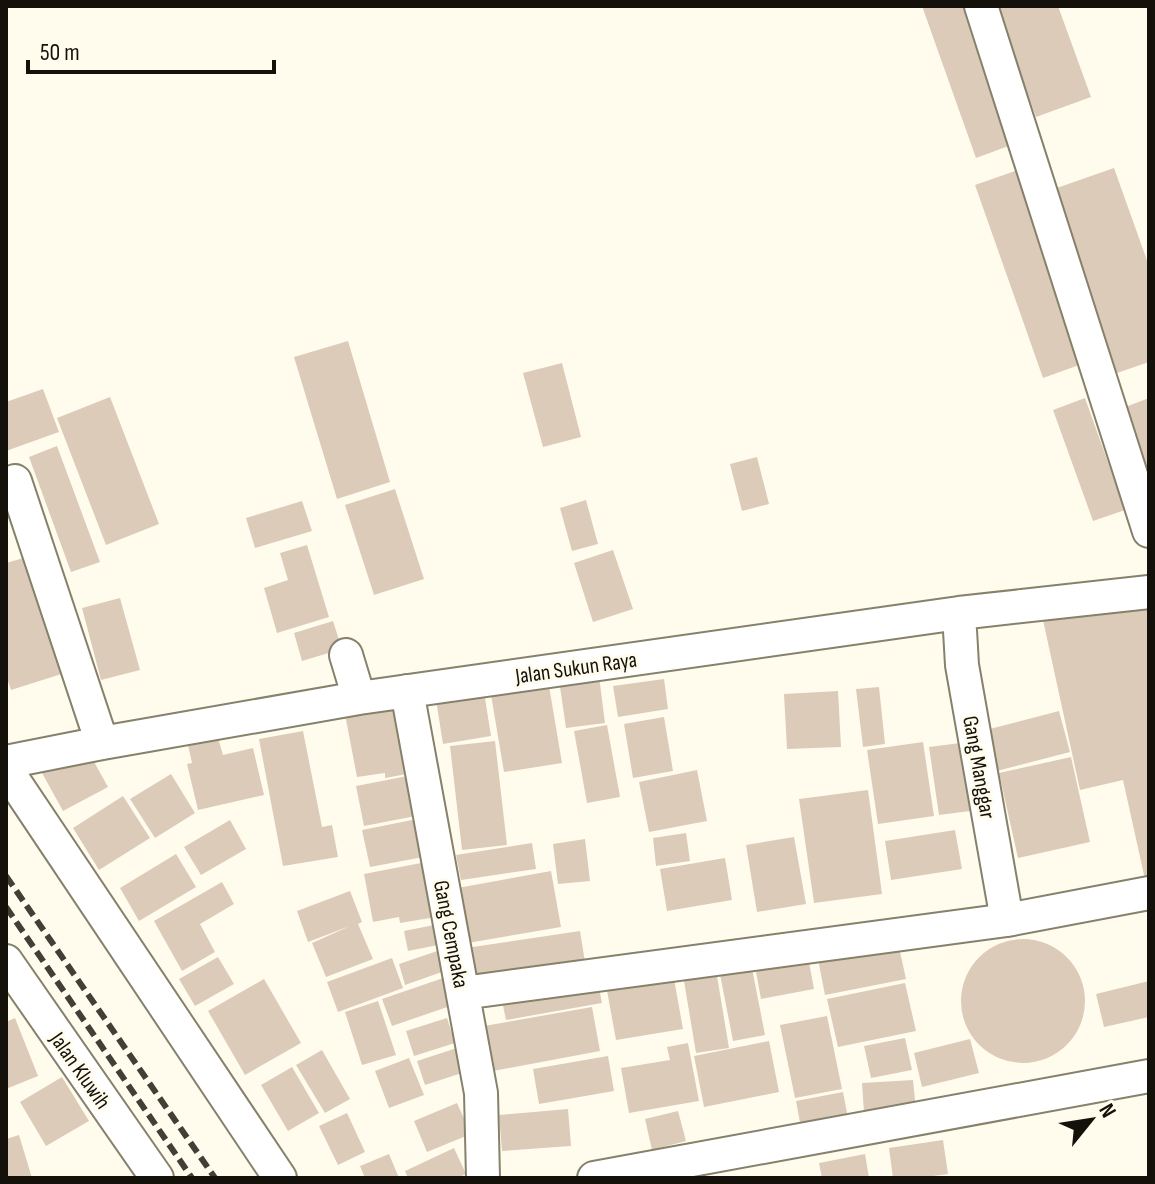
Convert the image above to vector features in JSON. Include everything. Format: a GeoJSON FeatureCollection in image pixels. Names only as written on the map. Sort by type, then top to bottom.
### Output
{"type":"FeatureCollection","features":[{"type":"Feature","properties":{"kind":"street"},"geometry":{"type":"LineString","coordinates":[[981,6],[1149,531]]}},
{"type":"Feature","properties":{"kind":"street"},"geometry":{"type":"LineString","coordinates":[[15,481],[102,743]]}},
{"type":"Feature","properties":{"kind":"street","name":"Jalan Sukun Raya"},"geometry":{"type":"LineString","coordinates":[[6,762],[359,698],[959,613],[1149,592]]}},
{"type":"Feature","properties":{"kind":"street","name":"Gang Manggar"},"geometry":{"type":"LineString","coordinates":[[959,613],[962,665],[1007,920]]}},
{"type":"Feature","properties":{"kind":"street"},"geometry":{"type":"LineString","coordinates":[[346,655],[359,698]]}},
{"type":"Feature","properties":{"kind":"street","name":"Gang Cempaka"},"geometry":{"type":"LineString","coordinates":[[407,691],[481,1093],[483,1178]]}},
{"type":"Feature","properties":{"kind":"street"},"geometry":{"type":"LineString","coordinates":[[6,769],[280,1178]]}},
{"type":"Feature","properties":{"kind":"street"},"geometry":{"type":"LineString","coordinates":[[463,993],[1007,920],[1149,893]]}},
{"type":"Feature","properties":{"kind":"street","name":"Jalan Kluwih"},"geometry":{"type":"LineString","coordinates":[[6,961],[157,1178]]}},
{"type":"Feature","properties":{"kind":"street"},"geometry":{"type":"LineString","coordinates":[[594,1178],[1149,1076]]}},
{"type":"Feature","properties":{"kind":"building"},"geometry":{"type":"Polygon","coordinates":[[[922,6],[974,6],[1022,141],[976,158],[922,6]]]}},
{"type":"Feature","properties":{"kind":"building"},"geometry":{"type":"Polygon","coordinates":[[[996,6],[1058,6],[1091,97],[1036,117],[996,6]]]}},
{"type":"Feature","properties":{"kind":"building"},"geometry":{"type":"Polygon","coordinates":[[[1024,168],[1093,360],[1043,378],[975,185],[1024,168]]]}},
{"type":"Feature","properties":{"kind":"building"},"geometry":{"type":"Polygon","coordinates":[[[1114,168],[1149,266],[1149,362],[1117,373],[1051,190],[1114,168]]]}},
{"type":"Feature","properties":{"kind":"building"},"geometry":{"type":"Polygon","coordinates":[[[348,341],[390,482],[337,499],[294,357],[348,341]]]}},
{"type":"Feature","properties":{"kind":"building"},"geometry":{"type":"Polygon","coordinates":[[[562,363],[581,437],[543,447],[523,373],[562,363]]]}},
{"type":"Feature","properties":{"kind":"building"},"geometry":{"type":"Polygon","coordinates":[[[43,389],[59,432],[6,451],[6,402],[43,389]]]}},
{"type":"Feature","properties":{"kind":"building"},"geometry":{"type":"Polygon","coordinates":[[[110,397],[159,524],[106,545],[57,418],[110,397]]]}},
{"type":"Feature","properties":{"kind":"building"},"geometry":{"type":"Polygon","coordinates":[[[1085,398],[1125,510],[1093,521],[1053,410],[1085,398]]]}},
{"type":"Feature","properties":{"kind":"building"},"geometry":{"type":"Polygon","coordinates":[[[1149,398],[1149,490],[1120,409],[1149,398]]]}},
{"type":"Feature","properties":{"kind":"building"},"geometry":{"type":"Polygon","coordinates":[[[57,446],[100,562],[71,572],[29,457],[57,446]]]}},
{"type":"Feature","properties":{"kind":"building"},"geometry":{"type":"Polygon","coordinates":[[[757,457],[769,504],[742,511],[730,464],[757,457]]]}},
{"type":"Feature","properties":{"kind":"building"},"geometry":{"type":"Polygon","coordinates":[[[395,489],[424,579],[374,595],[345,505],[395,489]]]}},
{"type":"Feature","properties":{"kind":"building"},"geometry":{"type":"Polygon","coordinates":[[[586,500],[598,544],[572,551],[560,508],[586,500]]]}},
{"type":"Feature","properties":{"kind":"building"},"geometry":{"type":"Polygon","coordinates":[[[302,501],[312,531],[255,548],[246,518],[302,501]]]}},
{"type":"Feature","properties":{"kind":"building"},"geometry":{"type":"Polygon","coordinates":[[[307,545],[329,617],[277,633],[264,588],[288,580],[280,553],[307,545]]]}},
{"type":"Feature","properties":{"kind":"building"},"geometry":{"type":"Polygon","coordinates":[[[613,550],[633,609],[593,622],[574,563],[613,550]]]}},
{"type":"Feature","properties":{"kind":"building"},"geometry":{"type":"Polygon","coordinates":[[[34,555],[71,671],[11,690],[6,675],[6,563],[34,555]]]}},
{"type":"Feature","properties":{"kind":"building"},"geometry":{"type":"Polygon","coordinates":[[[120,598],[140,670],[101,680],[82,608],[120,598]]]}},
{"type":"Feature","properties":{"kind":"building"},"geometry":{"type":"Polygon","coordinates":[[[1149,598],[1148,893],[1123,780],[1080,790],[1043,620],[1149,598]]]}},
{"type":"Feature","properties":{"kind":"building"},"geometry":{"type":"Polygon","coordinates":[[[333,621],[342,649],[302,661],[294,633],[333,621]]]}},
{"type":"Feature","properties":{"kind":"building"},"geometry":{"type":"Polygon","coordinates":[[[599,676],[605,723],[566,728],[559,680],[599,676]]]}},
{"type":"Feature","properties":{"kind":"building"},"geometry":{"type":"Polygon","coordinates":[[[664,679],[668,709],[618,717],[613,686],[664,679]]]}},
{"type":"Feature","properties":{"kind":"building"},"geometry":{"type":"Polygon","coordinates":[[[548,680],[562,763],[504,772],[490,689],[548,680]]]}},
{"type":"Feature","properties":{"kind":"building"},"geometry":{"type":"Polygon","coordinates":[[[879,687],[885,744],[863,747],[856,689],[879,687]]]}},
{"type":"Feature","properties":{"kind":"building"},"geometry":{"type":"Polygon","coordinates":[[[838,691],[841,747],[787,749],[784,694],[838,691]]]}},
{"type":"Feature","properties":{"kind":"building"},"geometry":{"type":"Polygon","coordinates":[[[484,692],[491,736],[443,744],[436,700],[484,692]]]}},
{"type":"Feature","properties":{"kind":"building"},"geometry":{"type":"Polygon","coordinates":[[[404,698],[418,772],[385,778],[385,773],[357,777],[344,709],[404,698]]]}},
{"type":"Feature","properties":{"kind":"building"},"geometry":{"type":"Polygon","coordinates":[[[1059,711],[1070,752],[993,772],[982,731],[1059,711]]]}},
{"type":"Feature","properties":{"kind":"building"},"geometry":{"type":"Polygon","coordinates":[[[664,717],[673,771],[633,778],[624,724],[664,717]]]}},
{"type":"Feature","properties":{"kind":"building"},"geometry":{"type":"Polygon","coordinates":[[[607,725],[620,797],[587,803],[574,731],[607,725]]]}},
{"type":"Feature","properties":{"kind":"building"},"geometry":{"type":"Polygon","coordinates":[[[303,731],[322,827],[332,825],[338,857],[283,866],[259,739],[303,731]]]}},
{"type":"Feature","properties":{"kind":"building"},"geometry":{"type":"Polygon","coordinates":[[[218,738],[223,755],[253,748],[264,795],[198,810],[187,764],[192,763],[188,745],[218,738]]]}},
{"type":"Feature","properties":{"kind":"building"},"geometry":{"type":"Polygon","coordinates":[[[495,741],[507,845],[462,850],[450,746],[495,741]]]}},
{"type":"Feature","properties":{"kind":"building"},"geometry":{"type":"Polygon","coordinates":[[[923,742],[934,816],[878,824],[867,750],[923,742]]]}},
{"type":"Feature","properties":{"kind":"building"},"geometry":{"type":"Polygon","coordinates":[[[968,742],[978,810],[939,815],[929,747],[968,742]]]}},
{"type":"Feature","properties":{"kind":"building"},"geometry":{"type":"Polygon","coordinates":[[[87,749],[108,787],[63,811],[42,773],[87,749]]]}},
{"type":"Feature","properties":{"kind":"building"},"geometry":{"type":"Polygon","coordinates":[[[1071,757],[1090,842],[1018,858],[999,773],[1071,757]]]}},
{"type":"Feature","properties":{"kind":"building"},"geometry":{"type":"Polygon","coordinates":[[[697,770],[707,821],[649,832],[639,782],[697,770]]]}},
{"type":"Feature","properties":{"kind":"building"},"geometry":{"type":"Polygon","coordinates":[[[171,774],[195,813],[155,838],[130,799],[171,774]]]}},
{"type":"Feature","properties":{"kind":"building"},"geometry":{"type":"Polygon","coordinates":[[[418,774],[426,814],[364,826],[356,786],[418,774]]]}},
{"type":"Feature","properties":{"kind":"building"},"geometry":{"type":"Polygon","coordinates":[[[868,790],[882,894],[814,903],[799,799],[868,790]]]}},
{"type":"Feature","properties":{"kind":"building"},"geometry":{"type":"Polygon","coordinates":[[[123,796],[150,838],[99,870],[73,828],[123,796]]]}},
{"type":"Feature","properties":{"kind":"building"},"geometry":{"type":"Polygon","coordinates":[[[427,817],[434,855],[370,867],[362,830],[427,817]]]}},
{"type":"Feature","properties":{"kind":"building"},"geometry":{"type":"Polygon","coordinates":[[[230,820],[246,849],[201,875],[184,847],[230,820]]]}},
{"type":"Feature","properties":{"kind":"building"},"geometry":{"type":"Polygon","coordinates":[[[955,830],[962,869],[891,880],[885,841],[955,830]]]}},
{"type":"Feature","properties":{"kind":"building"},"geometry":{"type":"Polygon","coordinates":[[[686,833],[690,861],[656,866],[653,838],[686,833]]]}},
{"type":"Feature","properties":{"kind":"building"},"geometry":{"type":"Polygon","coordinates":[[[794,837],[806,904],[757,912],[746,845],[794,837]]]}},
{"type":"Feature","properties":{"kind":"building"},"geometry":{"type":"Polygon","coordinates":[[[585,839],[590,881],[558,884],[553,844],[585,839]]]}},
{"type":"Feature","properties":{"kind":"building"},"geometry":{"type":"Polygon","coordinates":[[[532,843],[536,869],[461,880],[456,855],[532,843]]]}},
{"type":"Feature","properties":{"kind":"building"},"geometry":{"type":"Polygon","coordinates":[[[176,854],[196,887],[139,921],[120,888],[176,854]]]}},
{"type":"Feature","properties":{"kind":"building"},"geometry":{"type":"Polygon","coordinates":[[[725,858],[732,900],[667,911],[660,869],[725,858]]]}},
{"type":"Feature","properties":{"kind":"building"},"geometry":{"type":"Polygon","coordinates":[[[426,862],[436,917],[400,923],[399,917],[373,922],[364,874],[426,862]]]}},
{"type":"Feature","properties":{"kind":"building"},"geometry":{"type":"Polygon","coordinates":[[[551,871],[561,927],[462,944],[452,889],[551,871]]]}},
{"type":"Feature","properties":{"kind":"building"},"geometry":{"type":"Polygon","coordinates":[[[222,882],[234,904],[200,924],[215,952],[182,971],[154,921],[222,882]]]}},
{"type":"Feature","properties":{"kind":"building"},"geometry":{"type":"Polygon","coordinates":[[[350,891],[362,922],[358,924],[373,959],[326,977],[312,943],[350,926],[308,942],[297,911],[350,891]]]}},
{"type":"Feature","properties":{"kind":"building"},"geometry":{"type":"Polygon","coordinates":[[[444,923],[448,943],[408,951],[404,931],[444,923]]]}},
{"type":"Feature","properties":{"kind":"building"},"geometry":{"type":"Polygon","coordinates":[[[580,931],[585,962],[464,980],[459,949],[580,931]]]}},
{"type":"Feature","properties":{"kind":"building"},"geometry":{"type":"Polygon","coordinates":[[[897,938],[906,979],[825,995],[817,954],[897,938]]]}},
{"type":"Feature","properties":{"kind":"building"},"geometry":{"type":"Polygon","coordinates":[[[1023,939],[1047,944],[1067,957],[1080,977],[1085,1001],[1080,1025],[1067,1045],[1047,1058],[1023,1063],[999,1058],[979,1045],[966,1025],[961,1001],[966,977],[979,957],[999,944],[1023,939]]]}},
{"type":"Feature","properties":{"kind":"building"},"geometry":{"type":"Polygon","coordinates":[[[449,947],[456,967],[405,985],[399,964],[449,947]]]}},
{"type":"Feature","properties":{"kind":"building"},"geometry":{"type":"Polygon","coordinates":[[[807,951],[814,989],[761,999],[754,961],[807,951]]]}},
{"type":"Feature","properties":{"kind":"building"},"geometry":{"type":"Polygon","coordinates":[[[218,957],[234,984],[195,1006],[179,979],[218,957]]]}},
{"type":"Feature","properties":{"kind":"building"},"geometry":{"type":"Polygon","coordinates":[[[392,958],[403,988],[338,1012],[327,982],[392,958]]]}},
{"type":"Feature","properties":{"kind":"building"},"geometry":{"type":"Polygon","coordinates":[[[751,963],[765,1035],[733,1041],[719,969],[751,963]]]}},
{"type":"Feature","properties":{"kind":"building"},"geometry":{"type":"Polygon","coordinates":[[[715,964],[729,1048],[696,1053],[682,969],[715,964]]]}},
{"type":"Feature","properties":{"kind":"building"},"geometry":{"type":"Polygon","coordinates":[[[673,973],[683,1029],[616,1040],[606,985],[673,973]]]}},
{"type":"Feature","properties":{"kind":"building"},"geometry":{"type":"Polygon","coordinates":[[[449,976],[459,1003],[392,1026],[382,999],[449,976]]]}},
{"type":"Feature","properties":{"kind":"building"},"geometry":{"type":"Polygon","coordinates":[[[597,978],[602,1003],[506,1020],[501,996],[597,978]]]}},
{"type":"Feature","properties":{"kind":"building"},"geometry":{"type":"Polygon","coordinates":[[[264,979],[301,1043],[245,1075],[208,1011],[264,979]]]}},
{"type":"Feature","properties":{"kind":"building"},"geometry":{"type":"Polygon","coordinates":[[[1149,981],[1149,1017],[1104,1027],[1096,994],[1149,981]]]}},
{"type":"Feature","properties":{"kind":"building"},"geometry":{"type":"Polygon","coordinates":[[[905,983],[916,1031],[838,1047],[827,999],[905,983]]]}},
{"type":"Feature","properties":{"kind":"building"},"geometry":{"type":"Polygon","coordinates":[[[378,1001],[396,1055],[362,1065],[345,1012],[378,1001]]]}},
{"type":"Feature","properties":{"kind":"building"},"geometry":{"type":"Polygon","coordinates":[[[592,1007],[600,1051],[493,1071],[484,1026],[592,1007]]]}},
{"type":"Feature","properties":{"kind":"building"},"geometry":{"type":"Polygon","coordinates":[[[827,1016],[842,1089],[795,1098],[780,1025],[827,1016]]]}},
{"type":"Feature","properties":{"kind":"building"},"geometry":{"type":"Polygon","coordinates":[[[15,1018],[38,1076],[6,1089],[6,1022],[15,1018]]]}},
{"type":"Feature","properties":{"kind":"building"},"geometry":{"type":"Polygon","coordinates":[[[447,1018],[455,1043],[414,1056],[406,1031],[447,1018]]]}},
{"type":"Feature","properties":{"kind":"building"},"geometry":{"type":"Polygon","coordinates":[[[905,1038],[912,1070],[871,1078],[864,1046],[905,1038]]]}},
{"type":"Feature","properties":{"kind":"building"},"geometry":{"type":"Polygon","coordinates":[[[970,1039],[979,1073],[922,1087],[914,1053],[970,1039]]]}},
{"type":"Feature","properties":{"kind":"building"},"geometry":{"type":"Polygon","coordinates":[[[769,1041],[779,1092],[704,1107],[694,1056],[769,1041]]]}},
{"type":"Feature","properties":{"kind":"building"},"geometry":{"type":"Polygon","coordinates":[[[688,1043],[699,1101],[629,1113],[621,1068],[670,1060],[667,1047],[688,1043]]]}},
{"type":"Feature","properties":{"kind":"building"},"geometry":{"type":"Polygon","coordinates":[[[460,1047],[468,1071],[425,1085],[417,1061],[460,1047]]]}},
{"type":"Feature","properties":{"kind":"building"},"geometry":{"type":"Polygon","coordinates":[[[322,1050],[350,1099],[325,1113],[296,1065],[322,1050]]]}},
{"type":"Feature","properties":{"kind":"building"},"geometry":{"type":"Polygon","coordinates":[[[608,1056],[614,1091],[539,1104],[533,1069],[608,1056]]]}},
{"type":"Feature","properties":{"kind":"building"},"geometry":{"type":"Polygon","coordinates":[[[409,1058],[424,1095],[389,1108],[375,1071],[409,1058]]]}},
{"type":"Feature","properties":{"kind":"building"},"geometry":{"type":"Polygon","coordinates":[[[292,1067],[319,1113],[288,1131],[261,1085],[292,1067]]]}},
{"type":"Feature","properties":{"kind":"building"},"geometry":{"type":"Polygon","coordinates":[[[62,1077],[89,1121],[46,1146],[20,1102],[62,1077]]]}},
{"type":"Feature","properties":{"kind":"building"},"geometry":{"type":"Polygon","coordinates":[[[913,1080],[916,1110],[864,1113],[862,1083],[913,1080]]]}},
{"type":"Feature","properties":{"kind":"building"},"geometry":{"type":"Polygon","coordinates":[[[843,1092],[849,1123],[802,1133],[796,1101],[843,1092]]]}},
{"type":"Feature","properties":{"kind":"building"},"geometry":{"type":"Polygon","coordinates":[[[457,1103],[471,1134],[427,1152],[414,1121],[457,1103]]]}},
{"type":"Feature","properties":{"kind":"building"},"geometry":{"type":"Polygon","coordinates":[[[568,1109],[571,1146],[502,1151],[499,1115],[568,1109]]]}},
{"type":"Feature","properties":{"kind":"building"},"geometry":{"type":"Polygon","coordinates":[[[678,1111],[686,1141],[652,1150],[645,1119],[678,1111]]]}},
{"type":"Feature","properties":{"kind":"building"},"geometry":{"type":"Polygon","coordinates":[[[347,1113],[365,1152],[338,1165],[319,1126],[347,1113]]]}},
{"type":"Feature","properties":{"kind":"building"},"geometry":{"type":"Polygon","coordinates":[[[19,1135],[32,1178],[6,1178],[6,1139],[19,1135]]]}},
{"type":"Feature","properties":{"kind":"building"},"geometry":{"type":"Polygon","coordinates":[[[943,1140],[948,1174],[893,1178],[889,1148],[943,1140]]]}},
{"type":"Feature","properties":{"kind":"building"},"geometry":{"type":"Polygon","coordinates":[[[454,1148],[466,1174],[457,1178],[408,1178],[405,1171],[454,1148]]]}},
{"type":"Feature","properties":{"kind":"building"},"geometry":{"type":"Polygon","coordinates":[[[389,1154],[399,1178],[365,1178],[360,1166],[389,1154]]]}},
{"type":"Feature","properties":{"kind":"building"},"geometry":{"type":"Polygon","coordinates":[[[865,1154],[869,1178],[822,1178],[819,1163],[865,1154]]]}},
{"type":"Feature","properties":{"kind":"railway"},"geometry":{"type":"LineString","coordinates":[[6,876],[215,1178]]}},
{"type":"Feature","properties":{"kind":"railway"},"geometry":{"type":"LineString","coordinates":[[6,907],[192,1178]]}}]}
